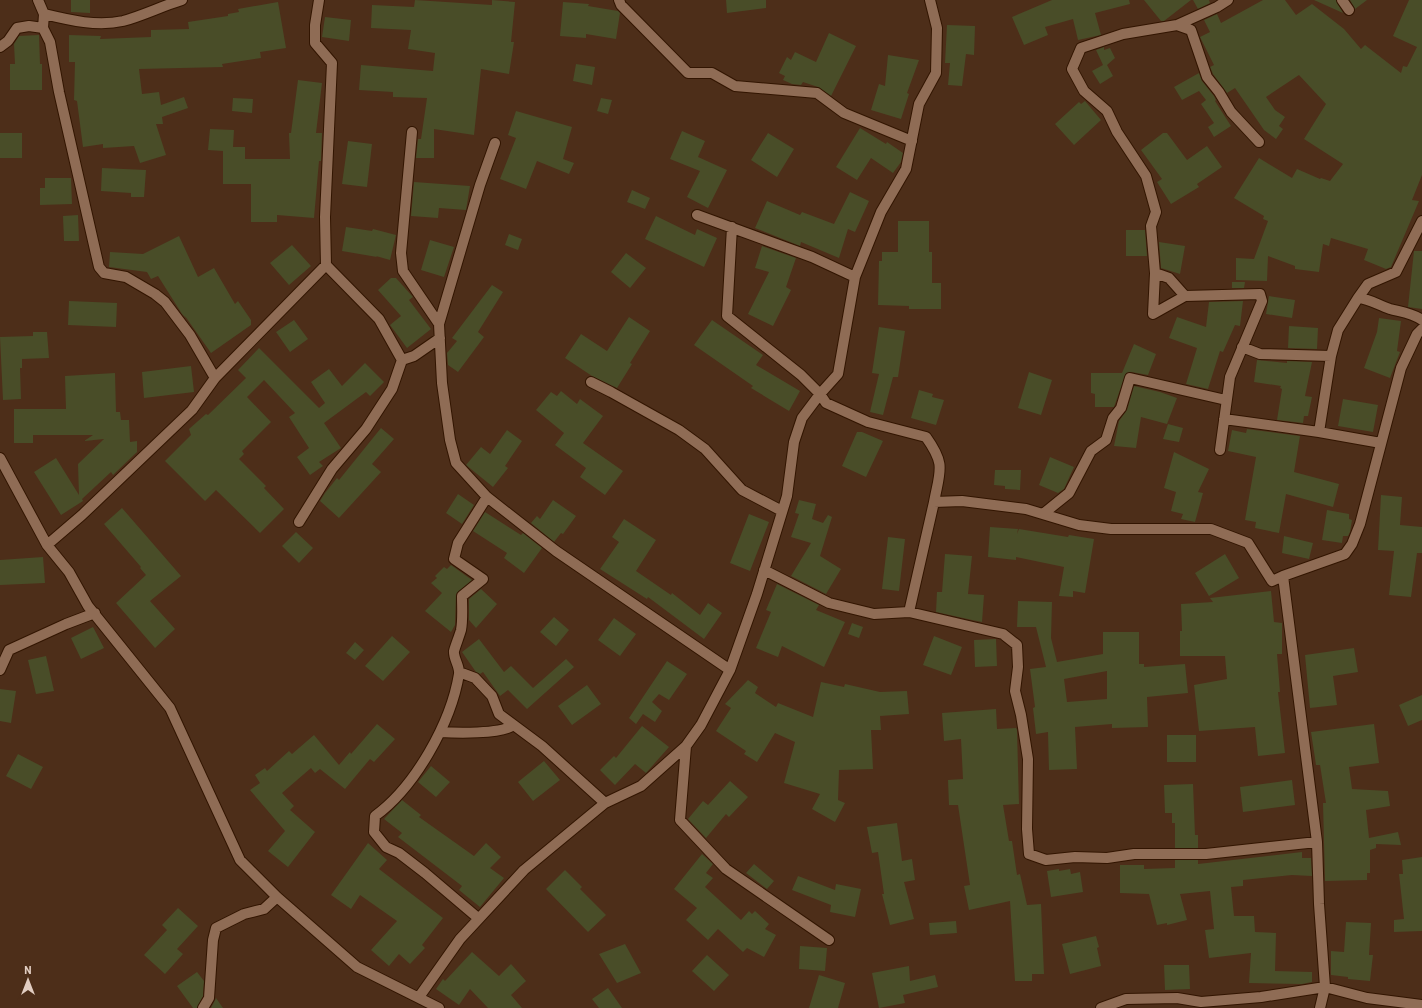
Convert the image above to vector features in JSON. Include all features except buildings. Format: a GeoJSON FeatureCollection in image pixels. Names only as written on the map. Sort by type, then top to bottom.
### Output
{"type":"FeatureCollection","features":[{"type":"Feature","properties":{"kind":"street"},"geometry":{"type":"LineString","coordinates":[[38,0],[44,14],[43,28],[50,42],[60,99],[99,267],[104,273],[126,277],[155,294],[165,302],[190,334],[215,378]]}},
{"type":"Feature","properties":{"kind":"street"},"geometry":{"type":"LineString","coordinates":[[44,14],[71,21],[95,23],[123,21],[182,0]]}},
{"type":"Feature","properties":{"kind":"street"},"geometry":{"type":"LineString","coordinates":[[299,522],[332,469],[366,429],[392,390],[402,360],[379,319],[326,265],[325,217],[332,63],[315,43],[315,25],[318,0]]}},
{"type":"Feature","properties":{"kind":"street"},"geometry":{"type":"LineString","coordinates":[[619,0],[621,5],[648,34],[688,73],[712,73],[735,86],[817,92],[844,113],[912,141]]}},
{"type":"Feature","properties":{"kind":"street"},"geometry":{"type":"LineString","coordinates":[[419,997],[460,939],[524,870],[605,803],[641,786],[686,746],[701,725],[730,670],[788,496],[794,442],[802,418],[820,394],[838,374],[855,277],[881,212],[906,169],[919,104],[936,73],[937,28],[930,0]]}},
{"type":"Feature","properties":{"kind":"street"},"geometry":{"type":"LineString","coordinates":[[1220,450],[1230,376],[1262,300],[1260,294],[1185,296],[1153,314],[1155,273],[1151,226],[1156,212],[1146,176],[1117,132],[1107,111],[1084,91],[1072,69],[1081,48],[1123,34],[1177,25],[1217,7],[1228,0]]}},
{"type":"Feature","properties":{"kind":"street"},"geometry":{"type":"LineString","coordinates":[[1342,0],[1349,10]]}},
{"type":"Feature","properties":{"kind":"street"},"geometry":{"type":"LineString","coordinates":[[1177,25],[1191,30],[1207,77],[1219,92],[1231,112],[1259,142]]}},
{"type":"Feature","properties":{"kind":"street"},"geometry":{"type":"LineString","coordinates":[[0,46],[8,41],[17,28],[29,26],[43,28]]}},
{"type":"Feature","properties":{"kind":"street"},"geometry":{"type":"LineString","coordinates":[[412,132],[401,253],[403,271],[439,324]]}},
{"type":"Feature","properties":{"kind":"street"},"geometry":{"type":"LineString","coordinates":[[495,143],[480,185],[439,324],[442,383],[450,440],[456,463],[487,497],[556,551],[730,670]]}},
{"type":"Feature","properties":{"kind":"street"},"geometry":{"type":"LineString","coordinates":[[697,215],[812,257],[855,277]]}},
{"type":"Feature","properties":{"kind":"street"},"geometry":{"type":"LineString","coordinates":[[1319,432],[1331,356],[1338,330],[1368,284],[1396,272],[1422,221]]}},
{"type":"Feature","properties":{"kind":"street"},"geometry":{"type":"LineString","coordinates":[[732,227],[727,316],[801,374],[820,394],[826,403],[868,422],[926,437],[937,452],[941,466],[909,612]]}},
{"type":"Feature","properties":{"kind":"street"},"geometry":{"type":"LineString","coordinates":[[47,545],[82,515],[192,410],[215,378],[326,265]]}},
{"type":"Feature","properties":{"kind":"street"},"geometry":{"type":"LineString","coordinates":[[1155,273],[1169,278],[1185,296]]}},
{"type":"Feature","properties":{"kind":"street"},"geometry":{"type":"LineString","coordinates":[[1358,298],[1368,299],[1389,309],[1415,315],[1422,320]]}},
{"type":"Feature","properties":{"kind":"street"},"geometry":{"type":"LineString","coordinates":[[934,502],[962,501],[1026,510],[1079,525],[1111,529],[1211,529],[1248,543],[1272,581],[1345,554],[1352,544],[1360,524],[1401,368],[1417,334],[1422,329]]}},
{"type":"Feature","properties":{"kind":"street"},"geometry":{"type":"LineString","coordinates":[[402,360],[414,356],[440,338]]}},
{"type":"Feature","properties":{"kind":"street"},"geometry":{"type":"LineString","coordinates":[[1242,347],[1260,354],[1331,356]]}},
{"type":"Feature","properties":{"kind":"street"},"geometry":{"type":"LineString","coordinates":[[1043,514],[1069,493],[1091,451],[1106,440],[1113,418],[1121,408],[1130,378],[1226,400]]}},
{"type":"Feature","properties":{"kind":"street"},"geometry":{"type":"LineString","coordinates":[[591,382],[679,430],[705,449],[742,490],[782,511]]}},
{"type":"Feature","properties":{"kind":"street"},"geometry":{"type":"LineString","coordinates":[[1224,419],[1319,432],[1381,443]]}},
{"type":"Feature","properties":{"kind":"street"},"geometry":{"type":"LineString","coordinates":[[0,458],[47,545],[68,572],[88,606],[170,708],[240,860],[277,897],[357,967],[439,1008]]}},
{"type":"Feature","properties":{"kind":"street"},"geometry":{"type":"LineString","coordinates":[[478,918],[425,873],[399,853],[386,847],[374,832],[375,816],[385,809],[407,786],[440,732],[455,693],[459,672],[454,652],[461,630],[462,596],[483,578],[454,559],[458,543],[487,497]]}},
{"type":"Feature","properties":{"kind":"street"},"geometry":{"type":"LineString","coordinates":[[764,570],[829,603],[874,614],[909,612],[963,626],[1003,634],[1017,645],[1018,667],[1015,691],[1021,715],[1028,759],[1027,829],[1029,854],[1046,860],[1075,857],[1106,858],[1134,854],[1206,854],[1317,842]]}},
{"type":"Feature","properties":{"kind":"street"},"geometry":{"type":"LineString","coordinates":[[1283,576],[1317,842],[1319,904],[1325,987],[1320,1008]]}},
{"type":"Feature","properties":{"kind":"street"},"geometry":{"type":"LineString","coordinates":[[0,670],[10,650],[66,624],[95,613]]}},
{"type":"Feature","properties":{"kind":"street"},"geometry":{"type":"LineString","coordinates":[[459,672],[475,678],[492,696],[499,714],[512,726],[542,746],[605,803]]}},
{"type":"Feature","properties":{"kind":"street"},"geometry":{"type":"LineString","coordinates":[[440,732],[463,734],[505,730],[512,726]]}},
{"type":"Feature","properties":{"kind":"street"},"geometry":{"type":"LineString","coordinates":[[686,746],[680,820],[726,869],[829,940]]}},
{"type":"Feature","properties":{"kind":"street"},"geometry":{"type":"LineString","coordinates":[[203,1008],[209,998],[213,940],[216,928],[244,914],[264,909],[277,897]]}},
{"type":"Feature","properties":{"kind":"street"},"geometry":{"type":"LineString","coordinates":[[1101,1008],[1126,1000],[1177,998],[1201,1002],[1261,997],[1325,987],[1367,998],[1422,1005]]}}]}
